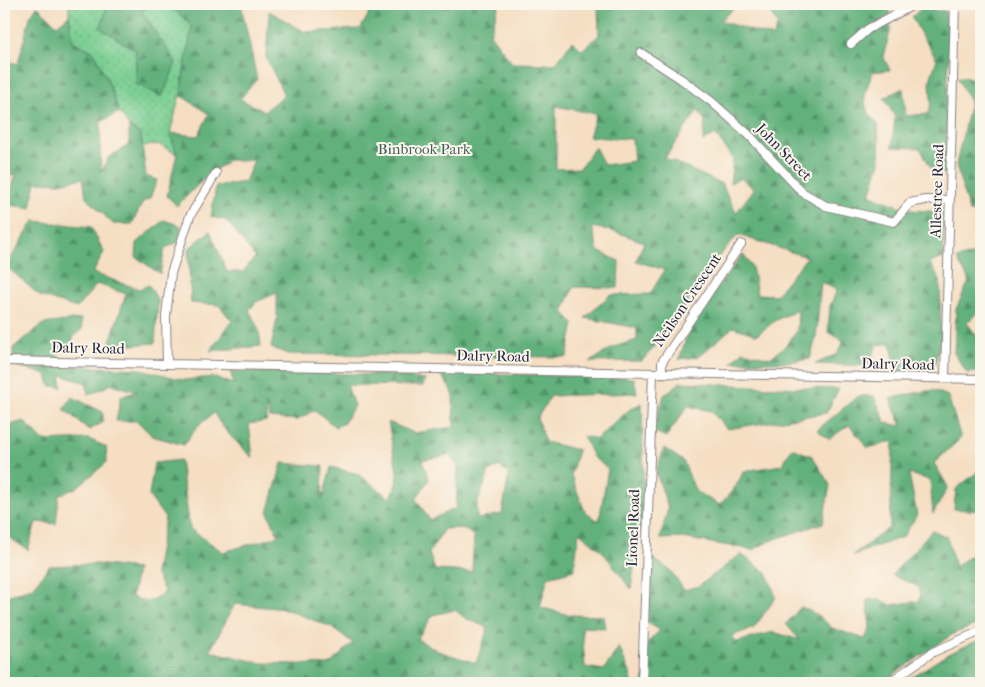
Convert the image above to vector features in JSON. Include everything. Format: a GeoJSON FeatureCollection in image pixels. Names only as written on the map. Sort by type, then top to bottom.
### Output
{"type":"FeatureCollection","features":[{"type":"Feature","properties":{"kind":"street"},"geometry":{"type":"LineString","coordinates":[[851,44],[868,29],[915,4]]}},
{"type":"Feature","properties":{"kind":"street","name":"Allestree Road"},"geometry":{"type":"LineString","coordinates":[[945,378],[955,4]]}},
{"type":"Feature","properties":{"kind":"street","name":"John Street"},"geometry":{"type":"LineString","coordinates":[[641,52],[712,102],[749,135],[802,192],[826,206],[894,222],[910,202],[950,200]]}},
{"type":"Feature","properties":{"kind":"street"},"geometry":{"type":"LineString","coordinates":[[166,363],[166,316],[171,273],[190,216],[216,172]]}},
{"type":"Feature","properties":{"kind":"street","name":"Neilson Crescent"},"geometry":{"type":"LineString","coordinates":[[662,373],[662,362],[740,244]]}},
{"type":"Feature","properties":{"kind":"street","name":"Dalry Road"},"geometry":{"type":"LineString","coordinates":[[4,361],[981,380]]}},
{"type":"Feature","properties":{"kind":"street","name":"Lionel Road"},"geometry":{"type":"LineString","coordinates":[[642,683],[653,373]]}},
{"type":"Feature","properties":{"kind":"street"},"geometry":{"type":"LineString","coordinates":[[888,683],[932,652],[981,630]]}},
{"type":"Feature","properties":{"kind":"green space"},"geometry":{"type":"Polygon","coordinates":[[[69,4],[108,4],[101,28],[136,50],[136,84],[176,63],[142,12],[149,4],[170,4],[192,27],[180,95],[170,133],[177,154],[158,144],[142,147],[141,135],[129,126],[119,112],[108,81],[94,52],[73,42],[69,4]]]}},
{"type":"Feature","properties":{"kind":"green space"},"geometry":{"type":"Polygon","coordinates":[[[108,4],[149,4],[142,12],[176,63],[162,97],[136,84],[136,50],[100,28],[108,4]]]}},
{"type":"Feature","properties":{"kind":"green space","name":"Binbrook Park"},"geometry":{"type":"Polygon","coordinates":[[[170,4],[241,4],[257,79],[240,99],[264,111],[284,95],[266,57],[269,11],[305,32],[360,29],[375,4],[499,4],[490,34],[512,63],[555,64],[572,41],[582,50],[599,35],[598,6],[586,4],[738,4],[720,21],[773,37],[778,24],[763,4],[891,4],[889,6],[891,29],[883,56],[890,70],[873,72],[867,87],[865,100],[868,111],[878,124],[880,162],[870,195],[910,210],[942,212],[944,258],[930,263],[940,280],[941,338],[934,369],[896,373],[891,343],[877,345],[868,366],[815,364],[837,354],[844,341],[828,332],[830,306],[837,290],[821,282],[816,338],[810,359],[787,362],[732,362],[743,351],[770,358],[785,346],[797,331],[798,310],[776,320],[757,335],[733,327],[698,357],[679,359],[694,317],[743,254],[752,267],[757,294],[776,295],[807,257],[738,235],[716,260],[669,330],[642,361],[590,362],[614,347],[637,340],[637,328],[585,318],[610,295],[650,294],[665,270],[636,261],[644,242],[616,232],[592,227],[598,251],[619,261],[618,288],[574,287],[563,312],[574,324],[567,357],[289,354],[271,348],[277,319],[277,293],[256,302],[249,310],[259,330],[261,346],[210,351],[232,321],[219,305],[191,303],[188,249],[210,231],[227,272],[243,272],[255,257],[226,220],[211,217],[216,186],[245,182],[254,160],[228,160],[202,181],[177,206],[167,196],[177,154],[170,133],[198,136],[209,114],[180,95],[192,27],[170,4]],[[556,106],[556,169],[580,168],[595,147],[604,165],[634,161],[632,139],[589,137],[596,114],[556,106]],[[698,110],[665,158],[722,184],[736,213],[754,189],[741,178],[730,183],[733,159],[715,134],[703,142],[705,121],[698,110]]]}},
{"type":"Feature","properties":{"kind":"green space"},"geometry":{"type":"Polygon","coordinates":[[[923,4],[942,4],[931,10],[945,11],[950,40],[946,115],[948,172],[935,175],[920,148],[892,147],[895,117],[884,98],[903,88],[906,116],[928,114],[931,103],[930,80],[937,59],[912,17],[923,4]]]}},
{"type":"Feature","properties":{"kind":"green space"},"geometry":{"type":"Polygon","coordinates":[[[37,6],[57,25],[69,15],[73,41],[94,52],[108,81],[119,112],[101,122],[101,172],[109,157],[129,145],[129,126],[141,135],[146,176],[157,180],[150,198],[143,202],[132,224],[113,224],[86,197],[83,178],[60,183],[36,182],[31,208],[8,205],[16,173],[4,180],[4,171],[9,161],[4,162],[4,22],[6,28],[6,61],[18,64],[30,17],[37,6]]]}},
{"type":"Feature","properties":{"kind":"green space"},"geometry":{"type":"Polygon","coordinates":[[[957,77],[981,79],[981,213],[969,212],[956,165],[970,102],[957,77]]]}},
{"type":"Feature","properties":{"kind":"green space"},"geometry":{"type":"Polygon","coordinates":[[[164,220],[181,226],[179,242],[165,248],[160,274],[136,257],[137,243],[164,220]]]}},
{"type":"Feature","properties":{"kind":"green space"},"geometry":{"type":"Polygon","coordinates":[[[34,221],[91,227],[104,252],[93,273],[139,289],[149,285],[158,301],[155,343],[108,347],[126,294],[97,284],[77,308],[40,296],[6,266],[34,221]]]}},
{"type":"Feature","properties":{"kind":"green space"},"geometry":{"type":"Polygon","coordinates":[[[981,252],[981,309],[967,323],[981,341],[981,372],[967,373],[954,353],[956,309],[969,281],[957,259],[981,252]]]}},
{"type":"Feature","properties":{"kind":"green space"},"geometry":{"type":"Polygon","coordinates":[[[81,319],[82,329],[73,337],[72,346],[54,353],[75,366],[141,369],[184,380],[212,377],[234,384],[230,371],[389,375],[426,380],[423,386],[347,385],[354,406],[344,423],[335,427],[315,410],[297,420],[270,418],[266,403],[267,421],[249,424],[253,458],[227,431],[214,413],[198,426],[184,445],[152,436],[137,421],[116,421],[121,396],[137,392],[112,384],[88,395],[86,383],[61,375],[62,387],[50,386],[47,375],[13,365],[13,348],[43,324],[81,319]]]}},
{"type":"Feature","properties":{"kind":"green space"},"geometry":{"type":"Polygon","coordinates":[[[439,372],[634,378],[637,393],[551,396],[537,418],[545,442],[578,450],[571,475],[585,512],[599,521],[608,469],[593,457],[583,436],[597,439],[630,409],[642,403],[644,500],[631,589],[602,551],[579,532],[574,570],[548,577],[540,607],[568,615],[603,616],[605,628],[582,627],[585,667],[604,670],[619,647],[633,683],[4,683],[4,597],[33,587],[49,566],[97,564],[137,569],[132,597],[147,602],[165,593],[155,573],[165,518],[149,496],[154,463],[180,460],[190,529],[223,552],[279,536],[268,513],[282,463],[323,466],[322,500],[331,467],[358,474],[391,499],[398,477],[388,422],[414,433],[454,427],[453,393],[439,372]],[[449,455],[422,460],[429,479],[416,499],[430,520],[456,508],[458,467],[449,455]],[[499,466],[489,472],[477,505],[477,519],[502,514],[509,474],[499,466]],[[463,528],[444,529],[429,553],[435,570],[472,572],[474,536],[463,528]],[[235,604],[210,651],[261,663],[329,665],[353,643],[331,627],[285,609],[235,604]],[[455,610],[433,615],[417,639],[438,651],[476,663],[488,628],[465,618],[455,610]]]}},
{"type":"Feature","properties":{"kind":"green space"},"geometry":{"type":"Polygon","coordinates":[[[681,382],[839,389],[826,413],[727,429],[711,411],[688,406],[666,437],[653,431],[664,395],[681,382]]]}},
{"type":"Feature","properties":{"kind":"green space"},"geometry":{"type":"Polygon","coordinates":[[[933,390],[948,396],[961,438],[934,463],[948,487],[933,514],[930,480],[909,474],[917,515],[903,537],[853,555],[890,527],[893,441],[868,448],[849,425],[829,439],[817,430],[858,396],[874,396],[886,423],[902,426],[890,399],[933,390]]]}},
{"type":"Feature","properties":{"kind":"green space"},"geometry":{"type":"Polygon","coordinates":[[[72,397],[103,412],[103,422],[89,430],[64,409],[72,397]]]}},
{"type":"Feature","properties":{"kind":"green space"},"geometry":{"type":"Polygon","coordinates":[[[24,421],[44,441],[89,439],[106,447],[107,462],[76,488],[59,495],[56,524],[36,522],[28,550],[4,534],[4,427],[24,421]]]}},
{"type":"Feature","properties":{"kind":"green space"},"geometry":{"type":"Polygon","coordinates":[[[664,448],[683,461],[696,492],[720,505],[736,486],[744,471],[782,465],[792,448],[812,456],[830,485],[823,523],[772,540],[753,550],[682,538],[660,539],[668,508],[656,472],[664,448]]]}},
{"type":"Feature","properties":{"kind":"green space"},"geometry":{"type":"Polygon","coordinates":[[[981,469],[981,511],[954,509],[956,489],[981,469]]]}},
{"type":"Feature","properties":{"kind":"green space"},"geometry":{"type":"Polygon","coordinates":[[[932,530],[947,537],[955,567],[981,548],[981,623],[953,634],[881,683],[643,683],[648,660],[644,646],[660,630],[646,622],[652,588],[651,557],[671,571],[684,590],[699,586],[741,554],[767,573],[776,597],[754,628],[731,636],[737,642],[773,632],[800,640],[786,624],[801,607],[818,615],[832,628],[865,639],[870,628],[867,600],[882,600],[891,605],[920,601],[919,587],[892,575],[932,530]]]}},
{"type":"Feature","properties":{"kind":"green space"},"geometry":{"type":"Polygon","coordinates":[[[981,639],[981,673],[975,673],[966,683],[951,683],[946,680],[930,683],[902,683],[948,654],[981,639]]]}}]}
